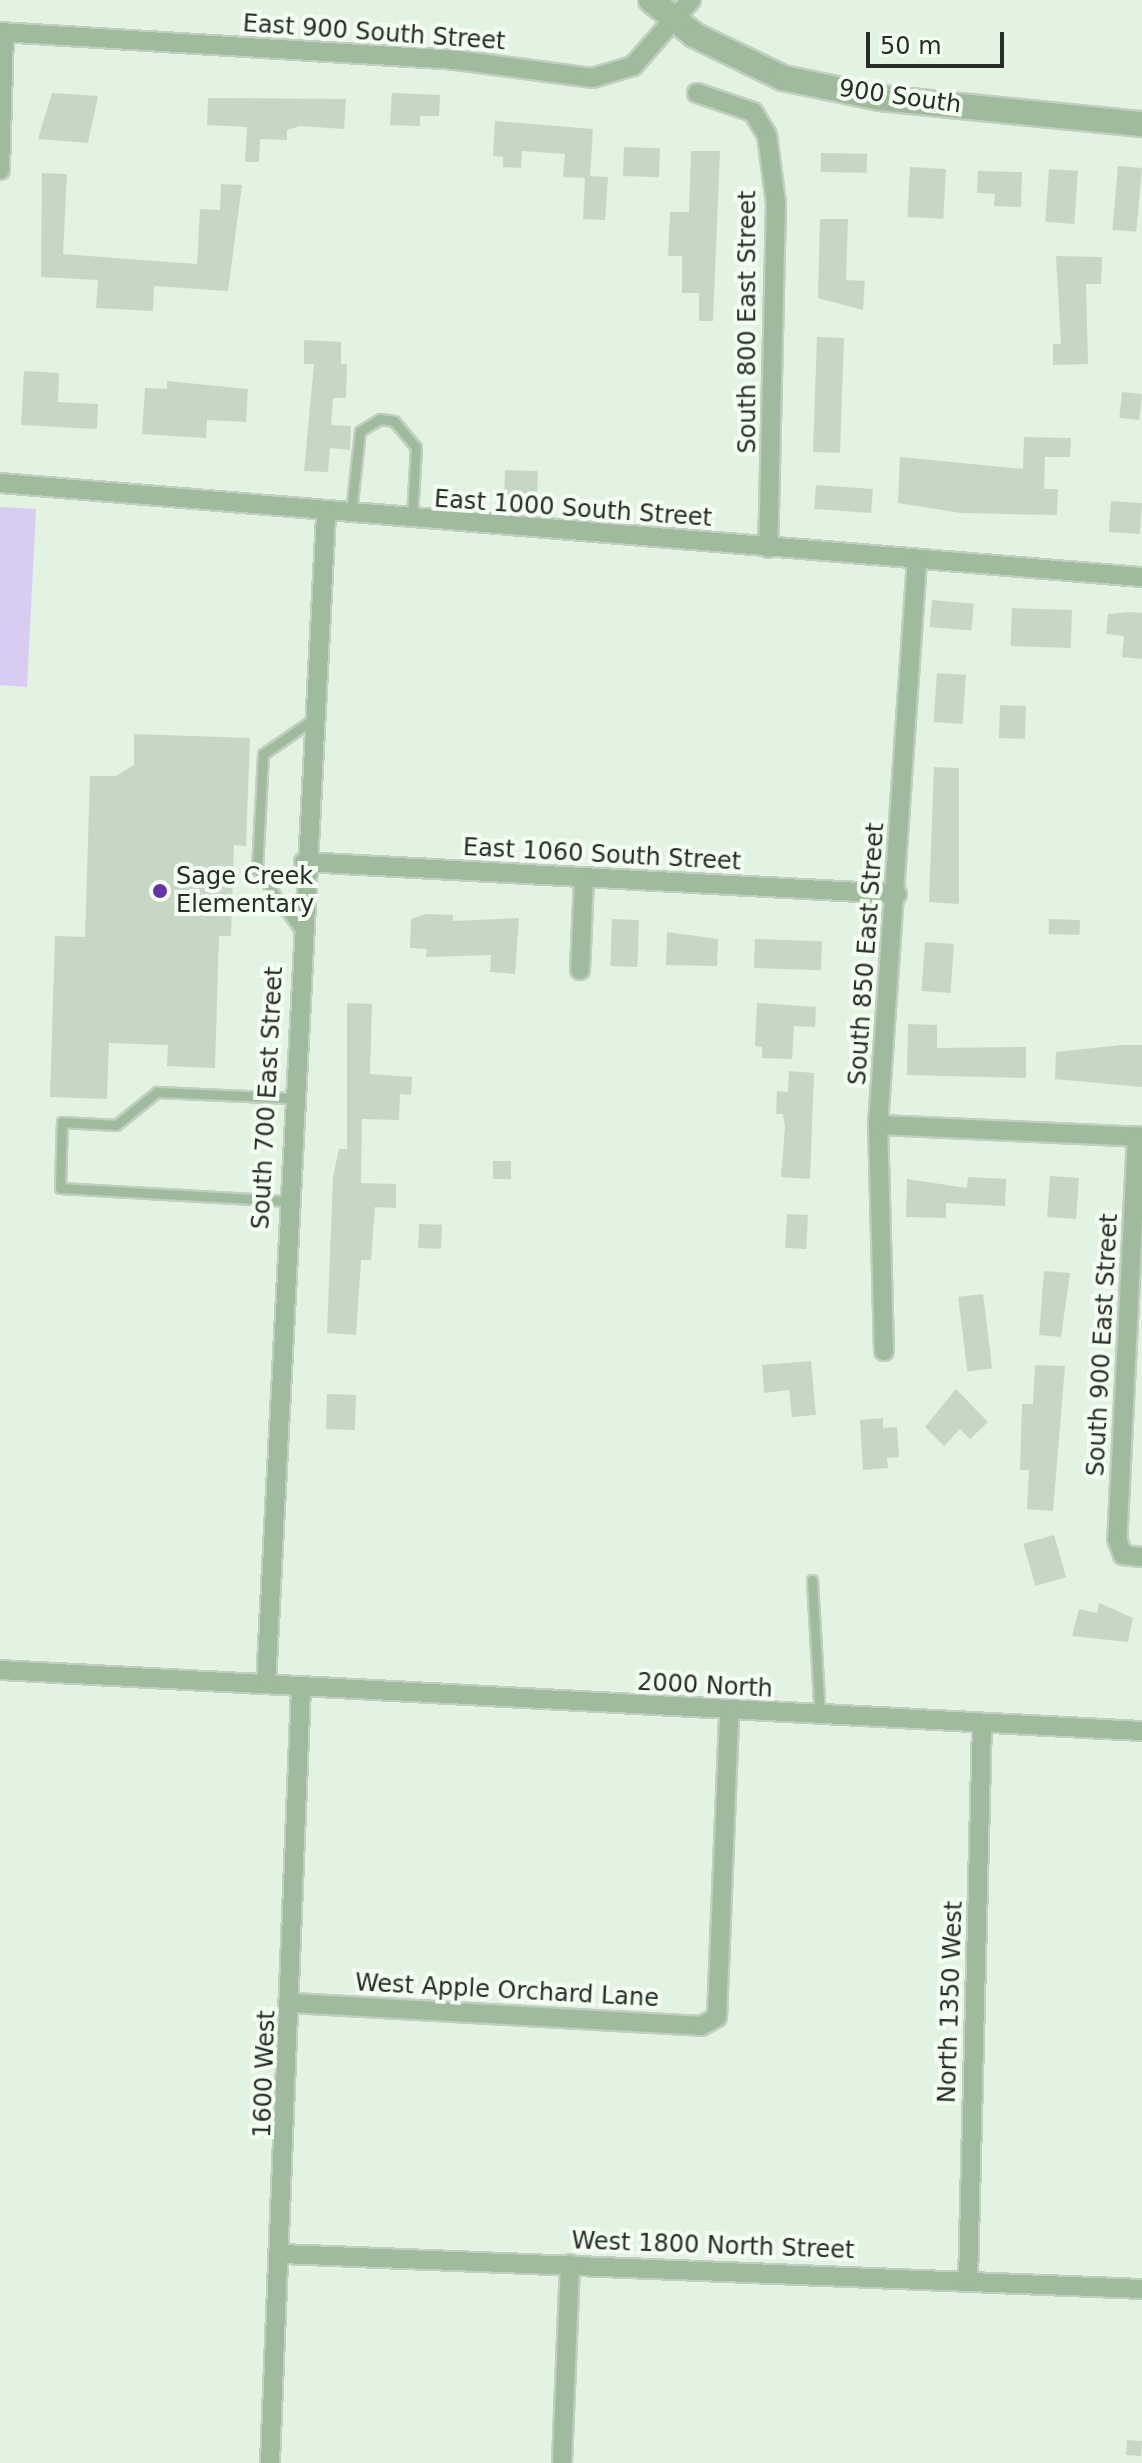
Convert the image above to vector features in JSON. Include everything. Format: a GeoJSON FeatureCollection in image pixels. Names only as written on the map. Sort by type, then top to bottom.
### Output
{"type":"FeatureCollection","features":[{"type":"Feature","properties":{"kind":"street","name":"900 South"},"geometry":{"type":"LineString","coordinates":[[651,0],[673,20],[783,78],[880,98],[1142,124]]}},
{"type":"Feature","properties":{"kind":"street"},"geometry":{"type":"LineString","coordinates":[[673,20],[691,0]]}},
{"type":"Feature","properties":{"kind":"street","name":"East 900 South Street"},"geometry":{"type":"LineString","coordinates":[[2,32],[456,60],[592,78],[633,66],[673,20]]}},
{"type":"Feature","properties":{"kind":"street"},"geometry":{"type":"LineString","coordinates":[[0,170],[2,32]]}},
{"type":"Feature","properties":{"kind":"street","name":"South 800 East Street"},"geometry":{"type":"LineString","coordinates":[[697,93],[753,112],[767,135],[776,203],[768,548]]}},
{"type":"Feature","properties":{"kind":"street","name":"East 1000 South Street"},"geometry":{"type":"LineString","coordinates":[[0,483],[326,515],[1142,577]]}},
{"type":"Feature","properties":{"kind":"street","name":"South 700 East Street"},"geometry":{"type":"LineString","coordinates":[[266,1684],[291,1098],[326,515]]}},
{"type":"Feature","properties":{"kind":"street","name":"South 850 East Street"},"geometry":{"type":"LineString","coordinates":[[884,1351],[878,1125],[897,894],[917,560]]}},
{"type":"Feature","properties":{"kind":"street","name":"East 1060 South Street"},"geometry":{"type":"LineString","coordinates":[[304,862],[897,894]]}},
{"type":"Feature","properties":{"kind":"street"},"geometry":{"type":"LineString","coordinates":[[580,970],[584,879]]}},
{"type":"Feature","properties":{"kind":"street"},"geometry":{"type":"LineString","coordinates":[[878,1125],[1140,1136]]}},
{"type":"Feature","properties":{"kind":"street","name":"South 900 East Street"},"geometry":{"type":"LineString","coordinates":[[1132,1556],[1117,1539],[1140,1136]]}},
{"type":"Feature","properties":{"kind":"street","name":"2000 North"},"geometry":{"type":"LineString","coordinates":[[0,1670],[820,1717],[1142,1731]]}},
{"type":"Feature","properties":{"kind":"street","name":"1600 West"},"geometry":{"type":"LineString","coordinates":[[270,2463],[282,2254],[301,1687]]}},
{"type":"Feature","properties":{"kind":"street","name":"West Apple Orchard Lane"},"geometry":{"type":"LineString","coordinates":[[292,2003],[701,2026],[717,2017],[729,1712]]}},
{"type":"Feature","properties":{"kind":"street","name":"North 1350 West"},"geometry":{"type":"LineString","coordinates":[[968,2281],[982,1724]]}},
{"type":"Feature","properties":{"kind":"street","name":"West 1800 North Street"},"geometry":{"type":"LineString","coordinates":[[282,2254],[1142,2289]]}},
{"type":"Feature","properties":{"kind":"street"},"geometry":{"type":"LineString","coordinates":[[562,2463],[570,2264]]}},
{"type":"Feature","properties":{"kind":"lane"},"geometry":{"type":"LineString","coordinates":[[351,516],[360,431],[380,419],[394,421],[416,447],[412,521]]}},
{"type":"Feature","properties":{"kind":"lane"},"geometry":{"type":"LineString","coordinates":[[300,930],[257,869],[263,754],[314,719]]}},
{"type":"Feature","properties":{"kind":"lane"},"geometry":{"type":"LineString","coordinates":[[287,1201],[60,1188],[62,1122],[116,1125],[157,1092],[291,1098]]}},
{"type":"Feature","properties":{"kind":"lane"},"geometry":{"type":"LineString","coordinates":[[812,1580],[820,1717]]}},
{"type":"Feature","properties":{"kind":"shaded area"},"geometry":{"type":"Polygon","coordinates":[[[0,507],[36,509],[27,687],[0,685],[0,507]]]}},
{"type":"Feature","properties":{"kind":"building"},"geometry":{"type":"Polygon","coordinates":[[[52,93],[98,96],[88,143],[38,139],[52,93]]]}},
{"type":"Feature","properties":{"kind":"building"},"geometry":{"type":"Polygon","coordinates":[[[392,93],[440,95],[439,116],[420,116],[420,126],[390,125],[392,93]]]}},
{"type":"Feature","properties":{"kind":"building"},"geometry":{"type":"Polygon","coordinates":[[[208,98],[346,99],[344,129],[300,126],[287,130],[287,140],[260,139],[259,162],[245,162],[247,127],[207,125],[208,98]]]}},
{"type":"Feature","properties":{"kind":"building"},"geometry":{"type":"Polygon","coordinates":[[[495,121],[593,129],[590,176],[608,177],[605,220],[583,219],[585,178],[563,177],[565,154],[522,151],[521,168],[503,167],[503,157],[493,156],[495,121]]]}},
{"type":"Feature","properties":{"kind":"building"},"geometry":{"type":"Polygon","coordinates":[[[624,147],[660,148],[659,177],[623,176],[624,147]]]}},
{"type":"Feature","properties":{"kind":"building"},"geometry":{"type":"Polygon","coordinates":[[[691,151],[720,151],[713,321],[699,321],[699,293],[682,293],[682,256],[668,256],[670,212],[689,212],[691,151]]]}},
{"type":"Feature","properties":{"kind":"building"},"geometry":{"type":"Polygon","coordinates":[[[821,153],[867,154],[867,173],[821,172],[821,153]]]}},
{"type":"Feature","properties":{"kind":"building"},"geometry":{"type":"Polygon","coordinates":[[[1118,166],[1142,168],[1136,232],[1112,230],[1118,166]]]}},
{"type":"Feature","properties":{"kind":"building"},"geometry":{"type":"Polygon","coordinates":[[[910,167],[946,169],[943,219],[907,217],[910,167]]]}},
{"type":"Feature","properties":{"kind":"building"},"geometry":{"type":"Polygon","coordinates":[[[1049,169],[1078,171],[1074,224],[1045,222],[1049,169]]]}},
{"type":"Feature","properties":{"kind":"building"},"geometry":{"type":"Polygon","coordinates":[[[978,171],[1022,172],[1021,207],[994,206],[995,194],[977,193],[978,171]]]}},
{"type":"Feature","properties":{"kind":"building"},"geometry":{"type":"Polygon","coordinates":[[[42,173],[67,174],[63,254],[197,264],[200,209],[220,210],[221,184],[242,185],[228,291],[154,286],[153,311],[96,308],[98,280],[41,277],[42,173]]]}},
{"type":"Feature","properties":{"kind":"building"},"geometry":{"type":"Polygon","coordinates":[[[820,219],[848,219],[846,280],[865,281],[863,310],[818,298],[820,219]]]}},
{"type":"Feature","properties":{"kind":"building"},"geometry":{"type":"Polygon","coordinates":[[[1056,256],[1102,257],[1101,284],[1086,284],[1088,364],[1053,365],[1053,344],[1061,344],[1056,256]]]}},
{"type":"Feature","properties":{"kind":"building"},"geometry":{"type":"Polygon","coordinates":[[[817,337],[844,338],[840,453],[813,452],[817,337]]]}},
{"type":"Feature","properties":{"kind":"building"},"geometry":{"type":"Polygon","coordinates":[[[304,340],[341,342],[341,364],[347,364],[346,398],[333,398],[331,425],[351,426],[350,450],[330,448],[328,472],[304,471],[314,364],[304,364],[304,340]]]}},
{"type":"Feature","properties":{"kind":"building"},"geometry":{"type":"Polygon","coordinates":[[[24,371],[59,373],[58,402],[98,404],[97,429],[21,425],[24,371]]]}},
{"type":"Feature","properties":{"kind":"building"},"geometry":{"type":"Polygon","coordinates":[[[167,381],[248,389],[246,422],[207,420],[206,438],[142,434],[145,388],[167,389],[167,381]]]}},
{"type":"Feature","properties":{"kind":"building"},"geometry":{"type":"Polygon","coordinates":[[[1122,392],[1142,394],[1139,420],[1119,418],[1122,392]]]}},
{"type":"Feature","properties":{"kind":"building"},"geometry":{"type":"Polygon","coordinates":[[[1024,437],[1071,438],[1070,457],[1045,457],[1044,489],[1058,489],[1057,515],[961,513],[898,503],[900,457],[1023,469],[1024,437]]]}},
{"type":"Feature","properties":{"kind":"building"},"geometry":{"type":"Polygon","coordinates":[[[505,470],[538,471],[537,496],[504,495],[505,470]]]}},
{"type":"Feature","properties":{"kind":"building"},"geometry":{"type":"Polygon","coordinates":[[[816,485],[873,489],[871,513],[814,509],[816,485]]]}},
{"type":"Feature","properties":{"kind":"building"},"geometry":{"type":"Polygon","coordinates":[[[1111,501],[1142,503],[1140,534],[1109,532],[1111,501]]]}},
{"type":"Feature","properties":{"kind":"building"},"geometry":{"type":"Polygon","coordinates":[[[932,600],[974,604],[971,631],[930,627],[932,600]]]}},
{"type":"Feature","properties":{"kind":"building"},"geometry":{"type":"Polygon","coordinates":[[[1012,608],[1072,610],[1071,648],[1011,646],[1012,608]]]}},
{"type":"Feature","properties":{"kind":"building"},"geometry":{"type":"Polygon","coordinates":[[[1142,613],[1142,659],[1122,657],[1124,636],[1106,634],[1108,614],[1142,613]]]}},
{"type":"Feature","properties":{"kind":"building"},"geometry":{"type":"Polygon","coordinates":[[[937,673],[966,675],[963,724],[934,722],[937,673]]]}},
{"type":"Feature","properties":{"kind":"building"},"geometry":{"type":"Polygon","coordinates":[[[1000,705],[1026,706],[1025,739],[999,738],[1000,705]]]}},
{"type":"Feature","properties":{"kind":"building","name":"Sage Creek Elementary"},"geometry":{"type":"Polygon","coordinates":[[[134,734],[250,738],[246,846],[234,845],[231,936],[219,936],[215,1068],[167,1066],[168,1045],[109,1043],[107,1099],[50,1097],[55,936],[85,937],[90,776],[116,776],[134,765],[134,734]]]}},
{"type":"Feature","properties":{"kind":"building"},"geometry":{"type":"Polygon","coordinates":[[[934,767],[959,768],[959,904],[929,902],[934,767]]]}},
{"type":"Feature","properties":{"kind":"building"},"geometry":{"type":"Polygon","coordinates":[[[425,914],[453,915],[453,921],[519,918],[515,974],[490,972],[491,955],[426,957],[427,949],[410,948],[411,919],[425,914]]]}},
{"type":"Feature","properties":{"kind":"building"},"geometry":{"type":"Polygon","coordinates":[[[612,919],[639,920],[637,967],[610,966],[612,919]]]}},
{"type":"Feature","properties":{"kind":"building"},"geometry":{"type":"Polygon","coordinates":[[[1049,919],[1080,920],[1079,935],[1048,934],[1049,919]]]}},
{"type":"Feature","properties":{"kind":"building"},"geometry":{"type":"Polygon","coordinates":[[[667,932],[718,939],[717,966],[666,965],[667,932]]]}},
{"type":"Feature","properties":{"kind":"building"},"geometry":{"type":"Polygon","coordinates":[[[755,939],[822,941],[821,970],[754,968],[755,939]]]}},
{"type":"Feature","properties":{"kind":"building"},"geometry":{"type":"Polygon","coordinates":[[[925,942],[954,944],[951,993],[922,991],[925,942]]]}},
{"type":"Feature","properties":{"kind":"building"},"geometry":{"type":"Polygon","coordinates":[[[347,1003],[372,1004],[370,1074],[412,1077],[411,1095],[400,1094],[399,1120],[362,1119],[361,1183],[396,1184],[396,1208],[375,1207],[371,1260],[361,1260],[356,1335],[327,1333],[333,1177],[339,1149],[347,1149],[347,1003]]]}},
{"type":"Feature","properties":{"kind":"building"},"geometry":{"type":"Polygon","coordinates":[[[757,1003],[816,1007],[815,1027],[794,1026],[792,1059],[762,1058],[762,1047],[755,1046],[757,1003]]]}},
{"type":"Feature","properties":{"kind":"building"},"geometry":{"type":"Polygon","coordinates":[[[908,1024],[937,1025],[937,1048],[1026,1047],[1026,1078],[907,1075],[908,1024]]]}},
{"type":"Feature","properties":{"kind":"building"},"geometry":{"type":"Polygon","coordinates":[[[1142,1045],[1142,1087],[1055,1079],[1056,1052],[1142,1045]]]}},
{"type":"Feature","properties":{"kind":"building"},"geometry":{"type":"Polygon","coordinates":[[[789,1071],[814,1073],[810,1179],[781,1177],[785,1128],[783,1114],[776,1114],[777,1091],[788,1092],[789,1071]]]}},
{"type":"Feature","properties":{"kind":"building"},"geometry":{"type":"Polygon","coordinates":[[[493,1161],[511,1161],[511,1179],[493,1179],[493,1161]]]}},
{"type":"Feature","properties":{"kind":"building"},"geometry":{"type":"Polygon","coordinates":[[[1050,1176],[1079,1178],[1076,1219],[1047,1217],[1050,1176]]]}},
{"type":"Feature","properties":{"kind":"building"},"geometry":{"type":"Polygon","coordinates":[[[968,1177],[1006,1179],[1005,1206],[946,1203],[946,1218],[906,1217],[907,1179],[967,1188],[968,1177]]]}},
{"type":"Feature","properties":{"kind":"building"},"geometry":{"type":"Polygon","coordinates":[[[787,1214],[808,1215],[806,1249],[785,1248],[787,1214]]]}},
{"type":"Feature","properties":{"kind":"building"},"geometry":{"type":"Polygon","coordinates":[[[419,1224],[442,1225],[441,1249],[418,1248],[419,1224]]]}},
{"type":"Feature","properties":{"kind":"building"},"geometry":{"type":"Polygon","coordinates":[[[1044,1271],[1070,1273],[1061,1337],[1039,1335],[1044,1271]]]}},
{"type":"Feature","properties":{"kind":"building"},"geometry":{"type":"Polygon","coordinates":[[[983,1294],[992,1368],[967,1371],[958,1297],[983,1294]]]}},
{"type":"Feature","properties":{"kind":"building"},"geometry":{"type":"Polygon","coordinates":[[[811,1361],[816,1415],[792,1417],[789,1390],[764,1393],[762,1365],[811,1361]]]}},
{"type":"Feature","properties":{"kind":"building"},"geometry":{"type":"Polygon","coordinates":[[[1035,1365],[1065,1366],[1053,1511],[1027,1509],[1029,1470],[1020,1470],[1022,1404],[1033,1404],[1035,1365]]]}},
{"type":"Feature","properties":{"kind":"building"},"geometry":{"type":"Polygon","coordinates":[[[956,1389],[988,1422],[970,1439],[960,1429],[944,1446],[925,1427],[956,1389]]]}},
{"type":"Feature","properties":{"kind":"building"},"geometry":{"type":"Polygon","coordinates":[[[327,1394],[356,1395],[355,1430],[326,1429],[327,1394]]]}},
{"type":"Feature","properties":{"kind":"building"},"geometry":{"type":"Polygon","coordinates":[[[883,1418],[883,1428],[897,1427],[899,1457],[887,1458],[888,1468],[863,1470],[860,1420],[883,1418]]]}},
{"type":"Feature","properties":{"kind":"building"},"geometry":{"type":"Polygon","coordinates":[[[1054,1535],[1066,1577],[1035,1586],[1023,1544],[1054,1535]]]}},
{"type":"Feature","properties":{"kind":"building"},"geometry":{"type":"Polygon","coordinates":[[[1099,1603],[1133,1618],[1128,1642],[1072,1636],[1079,1609],[1097,1613],[1099,1603]]]}},
{"type":"Feature","properties":{"kind":"building"},"geometry":{"type":"Polygon","coordinates":[[[1127,2440],[1142,2441],[1141,2456],[1126,2455],[1127,2440]]]}},
{"type":"Feature","properties":{"kind":"place","name":"Sage Creek Elementary"},"geometry":{"type":"Point","coordinates":[160,891]}}]}
